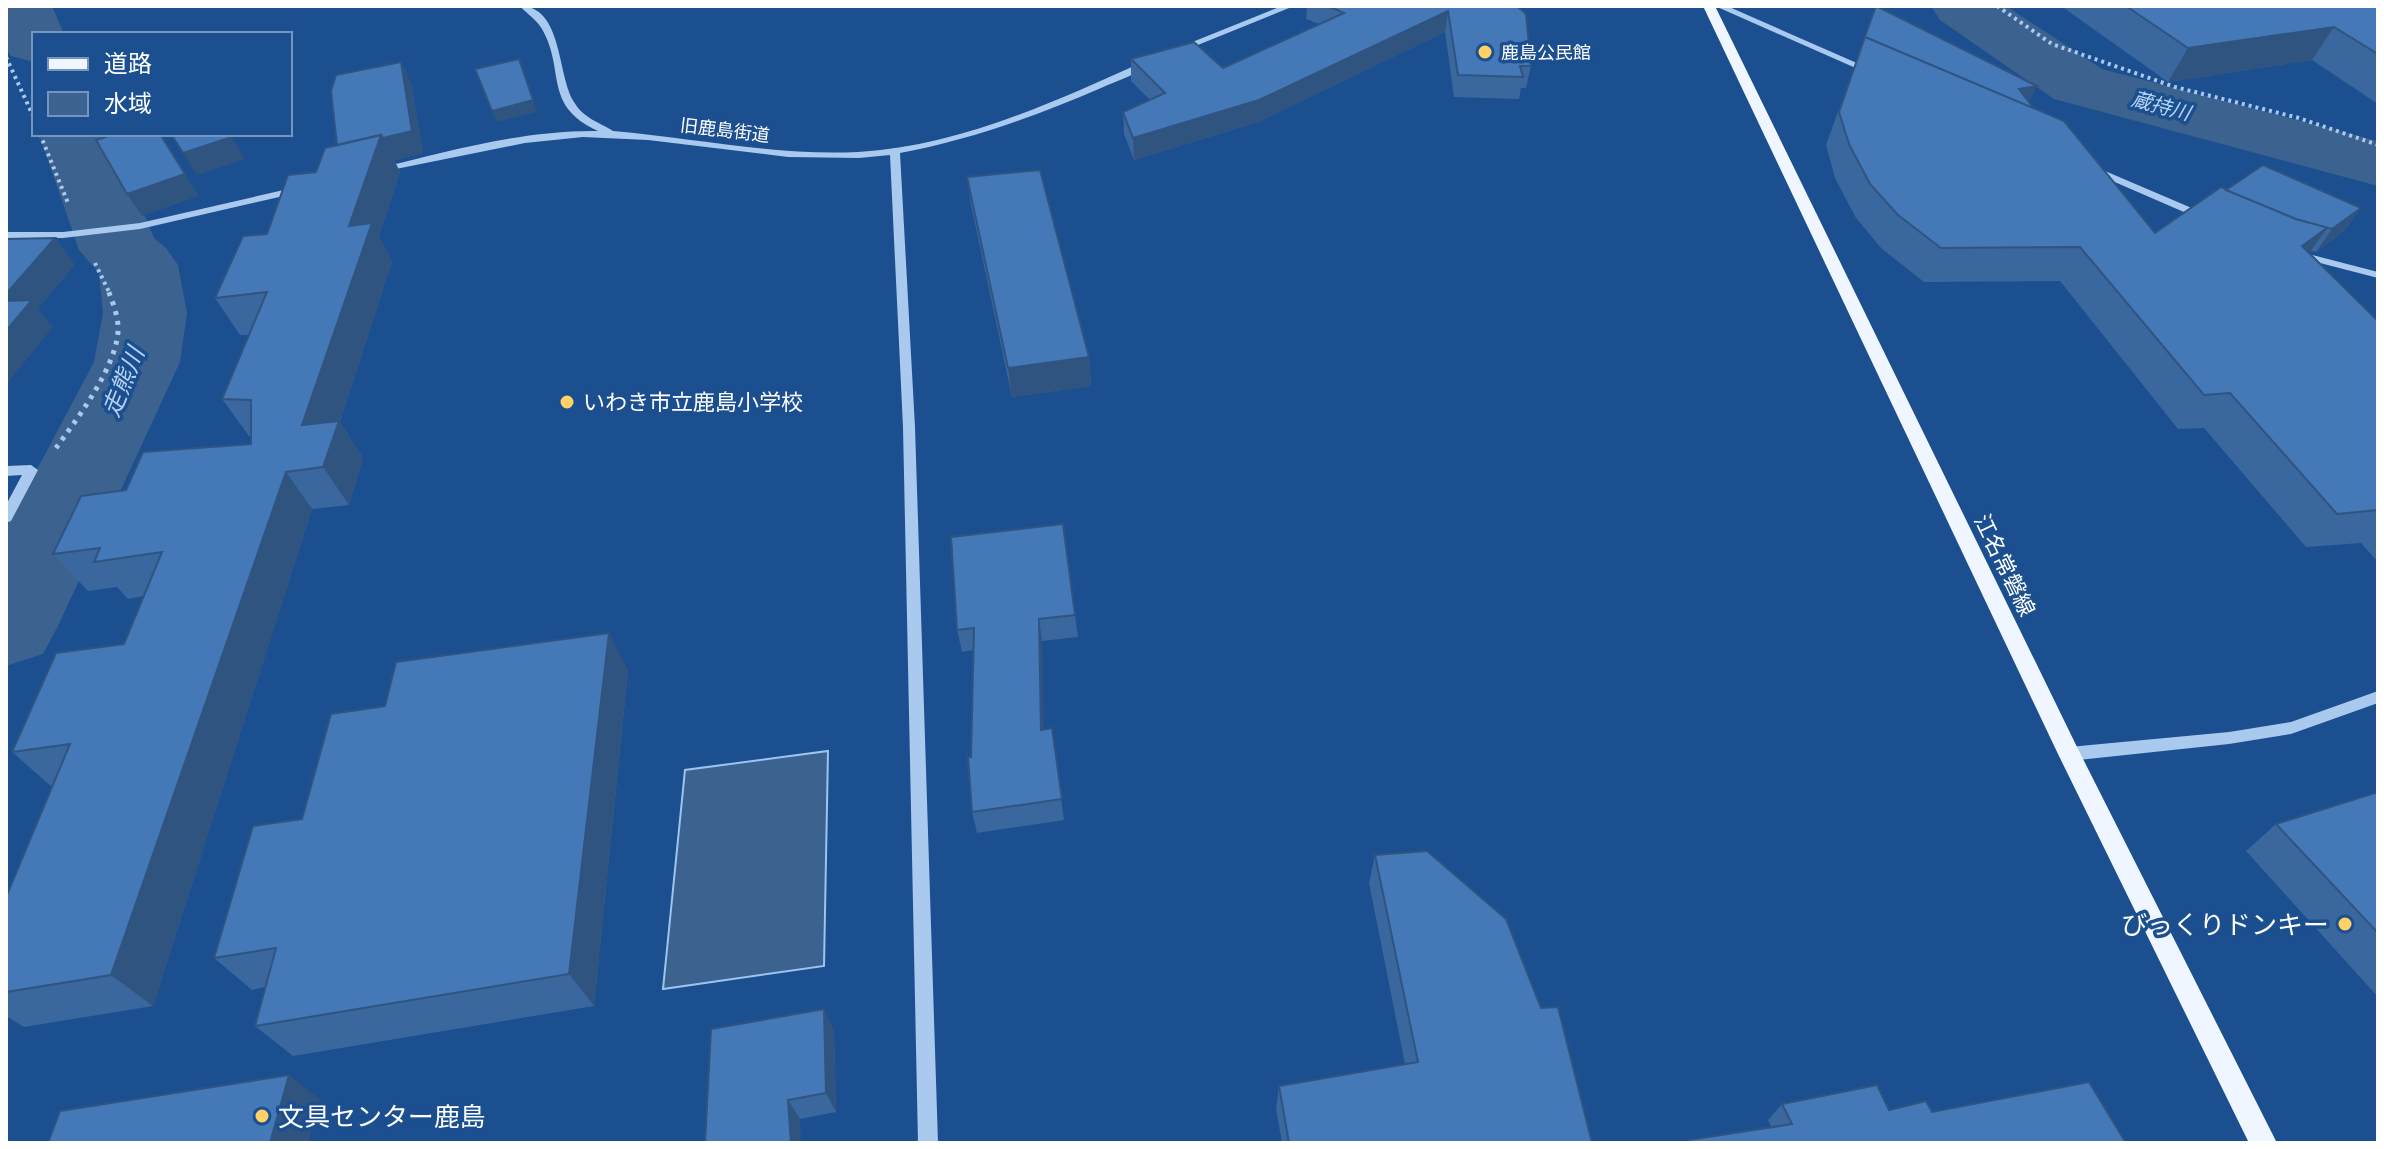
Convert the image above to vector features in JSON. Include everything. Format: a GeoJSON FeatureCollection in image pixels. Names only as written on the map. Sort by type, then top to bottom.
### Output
{"type":"FeatureCollection","features":[{"type":"Feature","properties":{"kind":"main road","name":"江名常磐線"},"geometry":{"type":"LineString","coordinates":[[1709,6],[2069,754],[2263,1143]]}},
{"type":"Feature","properties":{"kind":"street"},"geometry":{"type":"LineString","coordinates":[[524,6],[548,29],[557,52],[560,83],[578,116],[613,134]]}},
{"type":"Feature","properties":{"kind":"street"},"geometry":{"type":"LineString","coordinates":[[1171,52],[1290,6]]}},
{"type":"Feature","properties":{"kind":"street"},"geometry":{"type":"LineString","coordinates":[[1719,6],[1883,77]]}},
{"type":"Feature","properties":{"kind":"street","name":"旧鹿島街道"},"geometry":{"type":"LineString","coordinates":[[366,174],[564,134],[613,134],[791,156],[895,151],[1027,115],[1157,59]]}},
{"type":"Feature","properties":{"kind":"street"},"geometry":{"type":"LineString","coordinates":[[895,151],[909,427],[928,1143]]}},
{"type":"Feature","properties":{"kind":"street"},"geometry":{"type":"LineString","coordinates":[[2079,163],[2220,224]]}},
{"type":"Feature","properties":{"kind":"street"},"geometry":{"type":"LineString","coordinates":[[6,235],[79,234],[140,226],[309,188]]}},
{"type":"Feature","properties":{"kind":"street"},"geometry":{"type":"LineString","coordinates":[[2290,252],[2378,275]]}},
{"type":"Feature","properties":{"kind":"street"},"geometry":{"type":"LineString","coordinates":[[6,471],[31,470],[6,518]]}},
{"type":"Feature","properties":{"kind":"street"},"geometry":{"type":"LineString","coordinates":[[2069,754],[2229,738],[2291,728],[2378,697]]}},
{"type":"Feature","properties":{"kind":"path"},"geometry":{"type":"LineString","coordinates":[[1997,6],[2052,44],[2175,87],[2299,118],[2378,145]]}},
{"type":"Feature","properties":{"kind":"path"},"geometry":{"type":"LineString","coordinates":[[6,57],[32,114]]}},
{"type":"Feature","properties":{"kind":"path"},"geometry":{"type":"LineString","coordinates":[[31,470],[57,447],[82,409],[118,335],[105,281],[79,234],[41,136]]}},
{"type":"Feature","properties":{"kind":"water"},"geometry":{"type":"Polygon","coordinates":[[[828,751],[824,966],[663,989],[685,770],[828,751]]]}},
{"type":"Feature","properties":{"kind":"building"},"geometry":{"type":"Polygon","coordinates":[[[1328,6],[1517,6],[1526,14],[1531,66],[1520,66],[1523,77],[1458,75],[1448,11],[1259,100],[1133,138],[1123,112],[1165,93],[1131,59],[1194,42],[1223,68],[1344,13],[1328,6]]]}},
{"type":"Feature","properties":{"kind":"building"},"geometry":{"type":"Polygon","coordinates":[[[1876,6],[2037,86],[2019,89],[2034,109],[1865,37],[1863,42],[1876,6]]]}},
{"type":"Feature","properties":{"kind":"building"},"geometry":{"type":"Polygon","coordinates":[[[2126,6],[2378,6],[2378,54],[2334,27],[2188,48],[2126,6]]]}},
{"type":"Feature","properties":{"kind":"building"},"geometry":{"type":"Polygon","coordinates":[[[1865,37],[2064,121],[2155,233],[2221,187],[2296,219],[2328,227],[2302,246],[2378,321],[2378,510],[2337,514],[2230,393],[2204,395],[2080,247],[1941,248],[1898,215],[1870,184],[1849,144],[1839,112],[1865,37]]]}},
{"type":"Feature","properties":{"kind":"building"},"geometry":{"type":"Polygon","coordinates":[[[519,59],[533,100],[492,111],[475,69],[519,59]]]}},
{"type":"Feature","properties":{"kind":"building"},"geometry":{"type":"Polygon","coordinates":[[[401,62],[412,131],[337,145],[331,91],[336,75],[401,62]]]}},
{"type":"Feature","properties":{"kind":"building"},"geometry":{"type":"Polygon","coordinates":[[[381,135],[349,226],[372,223],[302,425],[339,421],[323,467],[286,472],[111,975],[6,992],[6,897],[70,744],[12,752],[56,653],[124,644],[162,552],[94,562],[100,548],[53,554],[81,496],[126,490],[143,452],[251,444],[251,400],[222,399],[267,292],[215,298],[243,236],[267,234],[288,175],[316,172],[325,148],[381,135]]]}},
{"type":"Feature","properties":{"kind":"building"},"geometry":{"type":"Polygon","coordinates":[[[109,136],[161,136],[185,174],[127,194],[96,140],[109,136]]]}},
{"type":"Feature","properties":{"kind":"building"},"geometry":{"type":"Polygon","coordinates":[[[172,136],[232,137],[183,153],[172,136]]]}},
{"type":"Feature","properties":{"kind":"building"},"geometry":{"type":"Polygon","coordinates":[[[2263,165],[2361,208],[2332,229],[2296,219],[2226,190],[2263,165]]]}},
{"type":"Feature","properties":{"kind":"building"},"geometry":{"type":"Polygon","coordinates":[[[1040,170],[1089,357],[1008,368],[967,177],[1040,170]]]}},
{"type":"Feature","properties":{"kind":"building"},"geometry":{"type":"Polygon","coordinates":[[[55,238],[6,294],[6,239],[55,238]]]}},
{"type":"Feature","properties":{"kind":"building"},"geometry":{"type":"Polygon","coordinates":[[[32,300],[6,331],[6,301],[32,300]]]}},
{"type":"Feature","properties":{"kind":"building"},"geometry":{"type":"Polygon","coordinates":[[[1063,524],[1075,615],[1039,619],[1041,730],[1052,728],[1062,799],[972,812],[968,757],[971,757],[974,628],[957,630],[951,537],[1063,524]]]}},
{"type":"Feature","properties":{"kind":"building"},"geometry":{"type":"Polygon","coordinates":[[[609,633],[569,974],[255,1026],[276,948],[214,958],[253,826],[302,819],[331,714],[385,706],[396,662],[609,633]]]}},
{"type":"Feature","properties":{"kind":"building"},"geometry":{"type":"Polygon","coordinates":[[[2378,792],[2378,933],[2276,824],[2378,792]]]}},
{"type":"Feature","properties":{"kind":"building"},"geometry":{"type":"Polygon","coordinates":[[[1427,851],[1506,919],[1541,1008],[1558,1007],[1592,1143],[1289,1143],[1279,1086],[1418,1062],[1375,855],[1427,851]]]}},
{"type":"Feature","properties":{"kind":"building"},"geometry":{"type":"Polygon","coordinates":[[[824,1009],[826,1093],[788,1100],[791,1143],[705,1143],[711,1029],[824,1009]]]}},
{"type":"Feature","properties":{"kind":"building"},"geometry":{"type":"Polygon","coordinates":[[[289,1075],[270,1143],[48,1143],[60,1111],[289,1075]]]}},
{"type":"Feature","properties":{"kind":"building"},"geometry":{"type":"Polygon","coordinates":[[[2089,1082],[2126,1143],[1690,1143],[1689,1140],[1792,1124],[1782,1104],[1877,1085],[1889,1110],[1926,1101],[1932,1112],[2089,1082]]]}},
{"type":"Feature","properties":{"kind":"waterway","name":"走熊川"},"geometry":{"type":"LineString","coordinates":[[20,6],[32,37]]}},
{"type":"Feature","properties":{"kind":"waterway","name":"蔵持川"},"geometry":{"type":"LineString","coordinates":[[1963,6],[2078,84],[2378,164]]}},
{"type":"Feature","properties":{"kind":"waterway","name":"走熊川"},"geometry":{"type":"LineString","coordinates":[[6,626],[137,362],[145,313],[138,265],[119,250],[76,136]]}},
{"type":"Feature","properties":{"kind":"place","name":"鹿島公民館"},"geometry":{"type":"Point","coordinates":[1485,52]}},
{"type":"Feature","properties":{"kind":"place","name":"いわき市立鹿島小学校"},"geometry":{"type":"Point","coordinates":[567,402]}},
{"type":"Feature","properties":{"kind":"place","name":"びっくりドンキー"},"geometry":{"type":"Point","coordinates":[2345,924]}},
{"type":"Feature","properties":{"kind":"place","name":"文具センター鹿島"},"geometry":{"type":"Point","coordinates":[262,1116]}}]}
